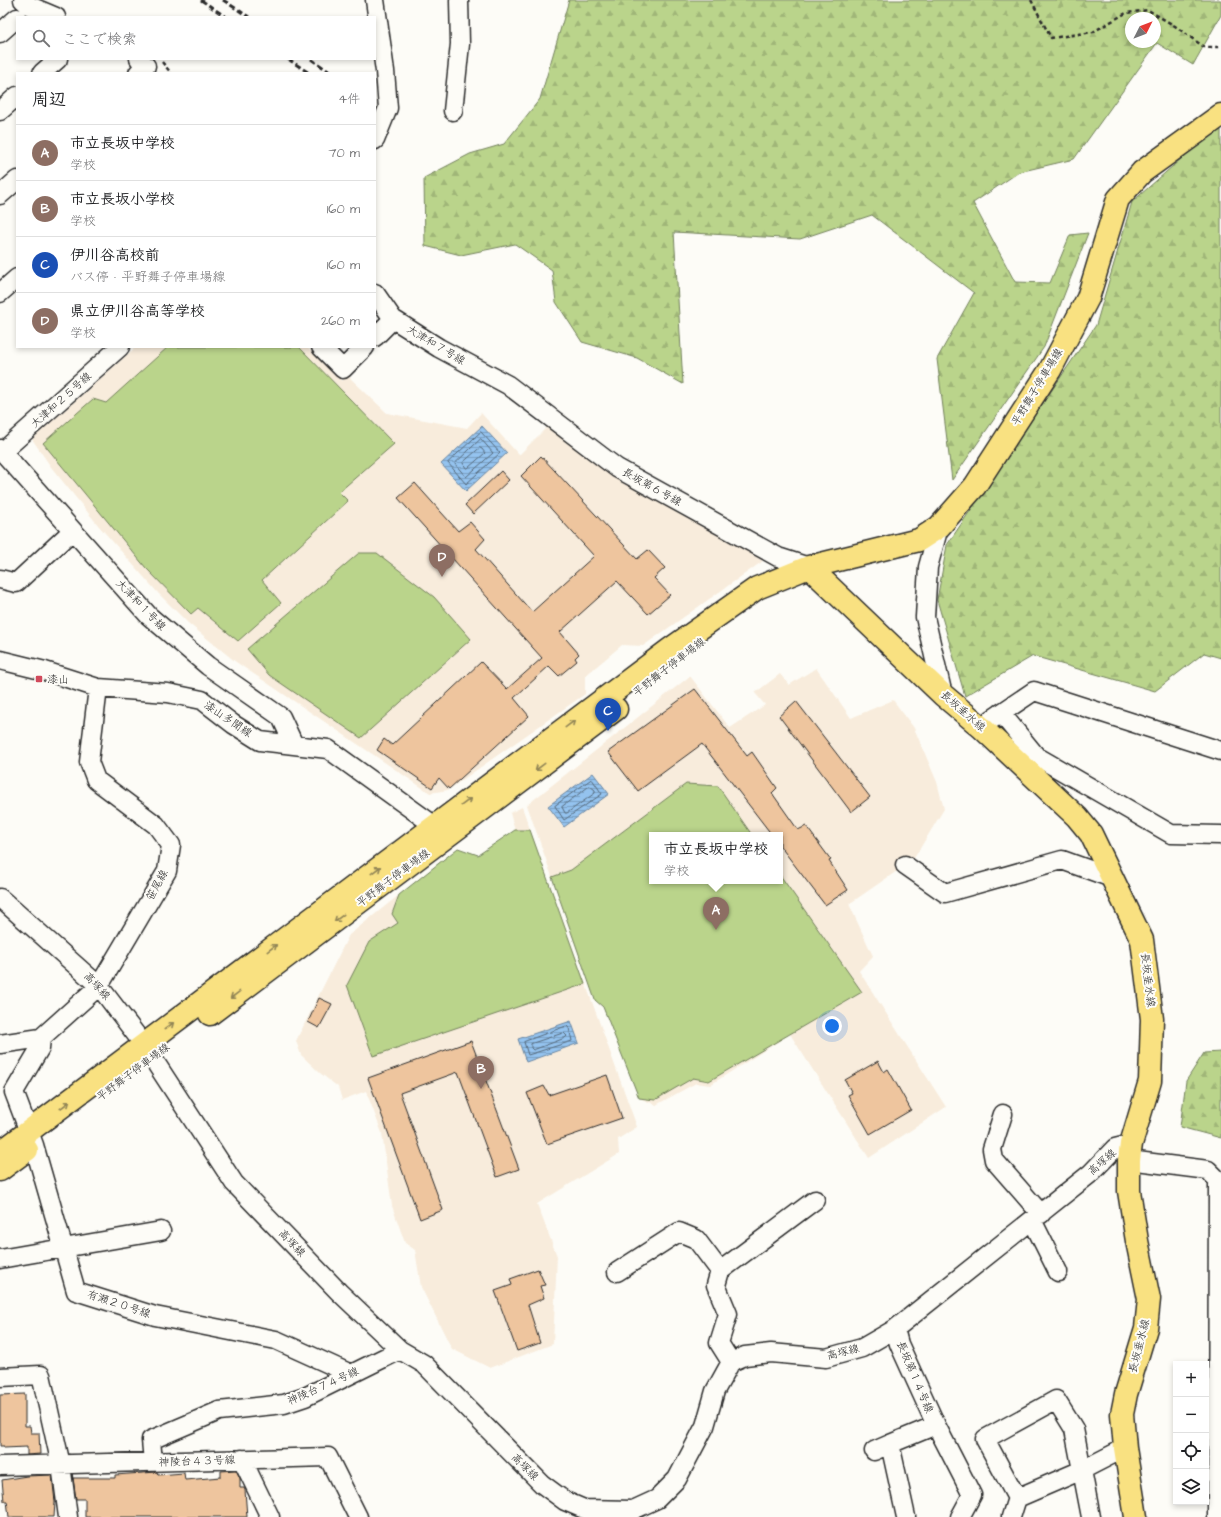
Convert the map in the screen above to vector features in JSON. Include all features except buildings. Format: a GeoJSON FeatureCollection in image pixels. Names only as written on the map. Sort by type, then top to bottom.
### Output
{"type":"FeatureCollection","features":[{"type":"Feature","properties":{"kind":"main road","name":"平野舞子停車場線"},"geometry":{"type":"LineString","coordinates":[[0,1170],[31,1139],[442,831],[678,661],[779,578],[809,567],[919,540],[939,527],[975,486],[1050,370],[1088,298],[1118,199],[1142,172],[1221,115]]}},
{"type":"Feature","properties":{"kind":"main road","name":"長坂垂水線"},"geometry":{"type":"LineString","coordinates":[[809,567],[943,695],[981,727],[1077,817],[1091,834],[1142,940],[1152,1019],[1150,1081],[1130,1152],[1130,1191],[1149,1299],[1146,1328],[1126,1394],[1122,1414],[1125,1448],[1136,1517]]}},
{"type":"Feature","properties":{"kind":"main road","name":"平野舞子停車場線"},"geometry":{"type":"LineString","coordinates":[[0,1153],[31,1139]]}},
{"type":"Feature","properties":{"kind":"street"},"geometry":{"type":"LineString","coordinates":[[375,0],[385,71],[388,108],[376,138]]}},
{"type":"Feature","properties":{"kind":"street"},"geometry":{"type":"LineString","coordinates":[[453,111],[460,44],[458,0]]}},
{"type":"Feature","properties":{"kind":"street"},"geometry":{"type":"LineString","coordinates":[[0,32],[22,10],[51,16]]}},
{"type":"Feature","properties":{"kind":"street"},"geometry":{"type":"LineString","coordinates":[[43,72],[57,60]]}},
{"type":"Feature","properties":{"kind":"street"},"geometry":{"type":"LineString","coordinates":[[0,111],[16,97]]}},
{"type":"Feature","properties":{"kind":"street"},"geometry":{"type":"LineString","coordinates":[[0,195],[16,181]]}},
{"type":"Feature","properties":{"kind":"street"},"geometry":{"type":"LineString","coordinates":[[0,293],[16,279]]}},
{"type":"Feature","properties":{"kind":"street","name":"大津和７号線"},"geometry":{"type":"LineString","coordinates":[[376,294],[393,319],[439,348],[508,385]]}},
{"type":"Feature","properties":{"kind":"street"},"geometry":{"type":"LineString","coordinates":[[376,336],[393,319]]}},
{"type":"Feature","properties":{"kind":"street","name":"大津和２５号線"},"geometry":{"type":"LineString","coordinates":[[1,451],[119,348]]}},
{"type":"Feature","properties":{"kind":"street"},"geometry":{"type":"LineString","coordinates":[[322,348],[343,369],[364,348]]}},
{"type":"Feature","properties":{"kind":"street","name":"長坂第６号線"},"geometry":{"type":"LineString","coordinates":[[508,385],[616,468],[778,557],[809,567]]}},
{"type":"Feature","properties":{"kind":"street","name":"大津和１号線"},"geometry":{"type":"LineString","coordinates":[[1,451],[149,616],[208,666],[281,717],[294,745]]}},
{"type":"Feature","properties":{"kind":"street"},"geometry":{"type":"LineString","coordinates":[[939,527],[928,567],[925,617],[943,695]]}},
{"type":"Feature","properties":{"kind":"street"},"geometry":{"type":"LineString","coordinates":[[0,578],[16,582],[72,530]]}},
{"type":"Feature","properties":{"kind":"street","name":"漆山多聞線"},"geometry":{"type":"LineString","coordinates":[[0,660],[46,671],[98,688],[168,693],[202,700],[232,724],[260,740],[328,749],[442,831]]}},
{"type":"Feature","properties":{"kind":"street","name":"笹尾線"},"geometry":{"type":"LineString","coordinates":[[41,1038],[99,986],[167,871],[171,844],[156,825],[96,780],[89,762],[98,688]]}},
{"type":"Feature","properties":{"kind":"street"},"geometry":{"type":"LineString","coordinates":[[981,727],[1034,691],[1221,751]]}},
{"type":"Feature","properties":{"kind":"street"},"geometry":{"type":"LineString","coordinates":[[1001,714],[1036,756],[1171,834],[1221,835]]}},
{"type":"Feature","properties":{"kind":"street"},"geometry":{"type":"LineString","coordinates":[[905,865],[945,893],[1062,860],[1112,878]]}},
{"type":"Feature","properties":{"kind":"street","name":"高塚線"},"geometry":{"type":"LineString","coordinates":[[0,898],[99,986],[148,1051],[234,1183],[339,1292],[400,1350],[424,1364],[542,1484],[565,1501],[584,1509],[633,1510],[657,1500],[677,1478],[705,1426],[715,1391],[731,1362],[745,1356],[770,1353],[826,1358],[862,1348],[896,1329],[1091,1172],[1115,1148],[1130,1152]]}},
{"type":"Feature","properties":{"kind":"street"},"geometry":{"type":"LineString","coordinates":[[0,1044],[41,1038]]}},
{"type":"Feature","properties":{"kind":"street","name":"有瀬２０号線"},"geometry":{"type":"LineString","coordinates":[[41,1038],[40,1048],[14,1092],[31,1139],[76,1291],[155,1316],[276,1340],[351,1374]]}},
{"type":"Feature","properties":{"kind":"street"},"geometry":{"type":"LineString","coordinates":[[1003,1114],[992,1149],[994,1160],[1036,1217],[1058,1272]]}},
{"type":"Feature","properties":{"kind":"street"},"geometry":{"type":"LineString","coordinates":[[1130,1152],[1208,1170],[1218,1180],[1217,1517]]}},
{"type":"Feature","properties":{"kind":"street"},"geometry":{"type":"LineString","coordinates":[[731,1362],[720,1343],[728,1314],[716,1285],[720,1271],[815,1200]]}},
{"type":"Feature","properties":{"kind":"street"},"geometry":{"type":"LineString","coordinates":[[0,1259],[160,1231]]}},
{"type":"Feature","properties":{"kind":"street"},"geometry":{"type":"LineString","coordinates":[[617,1272],[680,1232],[696,1239],[720,1271]]}},
{"type":"Feature","properties":{"kind":"street","name":"長坂第１４号線"},"geometry":{"type":"LineString","coordinates":[[896,1329],[899,1344],[936,1425],[972,1494],[960,1517]]}},
{"type":"Feature","properties":{"kind":"street","name":"神陵台７４号線"},"geometry":{"type":"LineString","coordinates":[[153,1462],[151,1440],[219,1411],[284,1404],[305,1396],[400,1350]]}},
{"type":"Feature","properties":{"kind":"street"},"geometry":{"type":"LineString","coordinates":[[0,1377],[41,1375],[61,1465],[68,1517]]}},
{"type":"Feature","properties":{"kind":"street"},"geometry":{"type":"LineString","coordinates":[[1011,1517],[1017,1498],[985,1439],[1056,1400],[1074,1428],[1091,1517]]}},
{"type":"Feature","properties":{"kind":"street","name":"長坂第１４号線"},"geometry":{"type":"LineString","coordinates":[[906,1517],[882,1447],[936,1425]]}},
{"type":"Feature","properties":{"kind":"street"},"geometry":{"type":"LineString","coordinates":[[1017,1498],[1082,1470],[1125,1448]]}},
{"type":"Feature","properties":{"kind":"street","name":"神陵台４３号線"},"geometry":{"type":"LineString","coordinates":[[0,1466],[328,1457],[358,1517]]}},
{"type":"Feature","properties":{"kind":"street"},"geometry":{"type":"LineString","coordinates":[[242,1460],[270,1517]]}},
{"type":"Feature","properties":{"kind":"path"},"geometry":{"type":"LineString","coordinates":[[1031,0],[1051,38],[1093,32],[1126,13],[1148,10],[1175,26],[1204,47],[1221,47]]}},
{"type":"Feature","properties":{"kind":"path"},"geometry":{"type":"LineString","coordinates":[[147,63],[169,72]]}},
{"type":"Feature","properties":{"kind":"shaded area"},"geometry":{"type":"Polygon","coordinates":[[[135,348],[308,348],[342,381],[348,376],[387,413],[467,428],[481,413],[519,455],[547,427],[638,491],[703,523],[763,561],[643,646],[622,645],[585,676],[585,694],[448,790],[430,793],[236,662],[188,623],[158,593],[98,525],[51,467],[32,439],[135,348]]]}},
{"type":"Feature","properties":{"kind":"shaded area"},"geometry":{"type":"Polygon","coordinates":[[[816,668],[851,718],[893,700],[914,728],[937,782],[944,809],[913,860],[849,904],[873,956],[859,971],[946,1107],[869,1158],[790,1034],[710,1085],[696,1083],[656,1105],[639,1098],[603,1007],[595,1000],[527,805],[690,676],[730,728],[765,705],[755,693],[780,674],[789,685],[816,668]]]}},
{"type":"Feature","properties":{"kind":"shaded area"},"geometry":{"type":"Polygon","coordinates":[[[522,807],[637,1127],[618,1139],[619,1154],[537,1204],[557,1256],[553,1344],[490,1368],[452,1349],[421,1287],[415,1250],[405,1243],[392,1206],[382,1133],[366,1091],[342,1100],[338,1087],[301,1055],[296,1041],[349,935],[458,848],[478,855],[515,831],[510,813],[522,807]]]}},
{"type":"Feature","properties":{"kind":"green space"},"geometry":{"type":"Polygon","coordinates":[[[569,0],[1221,0],[1221,15],[1193,65],[1161,45],[1161,12],[1125,12],[1125,48],[1153,48],[1074,159],[1019,172],[973,203],[1015,282],[1050,283],[1070,235],[1088,233],[1044,347],[952,480],[937,359],[974,293],[872,215],[800,239],[674,232],[683,384],[637,358],[582,342],[556,302],[552,270],[515,244],[461,255],[425,246],[424,178],[470,154],[504,144],[540,99],[569,0]]]}},
{"type":"Feature","properties":{"kind":"green space"},"geometry":{"type":"Polygon","coordinates":[[[1221,130],[1221,658],[1204,653],[1155,691],[1033,656],[965,696],[937,600],[947,545],[1096,325],[1132,202],[1207,136],[1221,130]]]}},
{"type":"Feature","properties":{"kind":"green space"},"geometry":{"type":"Polygon","coordinates":[[[167,348],[300,348],[394,444],[339,492],[348,501],[262,580],[281,603],[238,641],[198,608],[191,614],[146,568],[43,443],[93,399],[106,403],[167,348]]]}},
{"type":"Feature","properties":{"kind":"green space"},"geometry":{"type":"Polygon","coordinates":[[[359,553],[377,553],[434,597],[471,639],[361,738],[269,675],[247,649],[359,553]]]}},
{"type":"Feature","properties":{"kind":"green space"},"geometry":{"type":"Polygon","coordinates":[[[686,784],[718,786],[750,832],[649,832],[649,884],[783,884],[783,879],[862,992],[709,1081],[693,1078],[655,1100],[639,1098],[603,1007],[595,1000],[552,877],[571,870],[686,784]]]}},
{"type":"Feature","properties":{"kind":"green space"},"geometry":{"type":"Polygon","coordinates":[[[515,830],[530,830],[585,984],[373,1056],[347,985],[369,942],[398,923],[392,914],[399,895],[458,848],[478,855],[515,830]]]}},
{"type":"Feature","properties":{"kind":"green space"},"geometry":{"type":"Polygon","coordinates":[[[1221,1052],[1221,1138],[1180,1127],[1186,1081],[1204,1053],[1221,1052]]]}},
{"type":"Feature","properties":{"kind":"water"},"geometry":{"type":"Polygon","coordinates":[[[482,426],[507,453],[466,491],[441,464],[482,426]]]}},
{"type":"Feature","properties":{"kind":"water"},"geometry":{"type":"Polygon","coordinates":[[[593,773],[609,794],[564,827],[548,806],[593,773]]]}},
{"type":"Feature","properties":{"kind":"water"},"geometry":{"type":"Polygon","coordinates":[[[571,1021],[579,1043],[526,1062],[518,1039],[571,1021]]]}},
{"type":"Feature","properties":{"kind":"railway"},"geometry":{"type":"LineString","coordinates":[[201,0],[225,16]]}},
{"type":"Feature","properties":{"kind":"railway"},"geometry":{"type":"LineString","coordinates":[[223,0],[247,16]]}},
{"type":"Feature","properties":{"kind":"railway"},"geometry":{"type":"LineString","coordinates":[[290,60],[308,72]]}},
{"type":"Feature","properties":{"kind":"railway"},"geometry":{"type":"LineString","coordinates":[[312,60],[330,72]]}},
{"type":"Feature","properties":{"kind":"place","name":"県立伊川谷高等学校"},"geometry":{"type":"Point","coordinates":[442,577]}},
{"type":"Feature","properties":{"kind":"place","name":"漆山"},"geometry":{"type":"Point","coordinates":[39,679]}},
{"type":"Feature","properties":{"kind":"place","name":"伊川谷高校前"},"geometry":{"type":"Point","coordinates":[608,731]}},
{"type":"Feature","properties":{"kind":"place","name":"市立長坂中学校"},"geometry":{"type":"Point","coordinates":[716,930]}},
{"type":"Feature","properties":{"kind":"place","name":"市立長坂小学校"},"geometry":{"type":"Point","coordinates":[481,1089]}}]}
